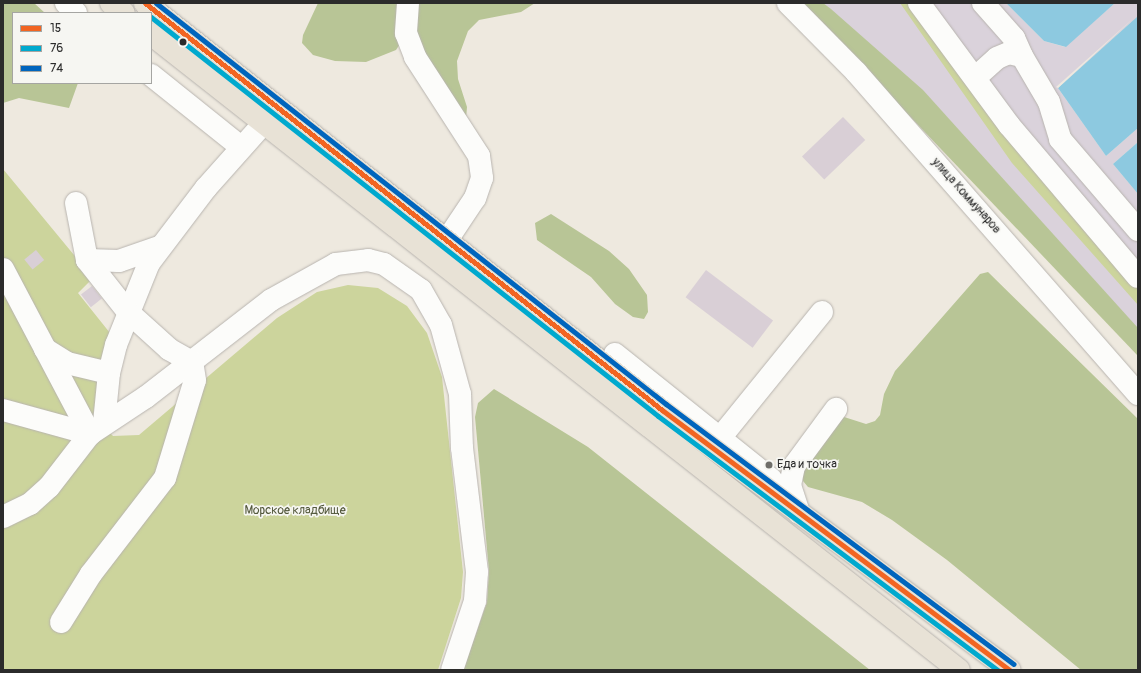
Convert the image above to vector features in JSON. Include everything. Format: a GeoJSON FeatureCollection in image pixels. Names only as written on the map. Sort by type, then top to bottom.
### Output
{"type":"FeatureCollection","features":[{"type":"Feature","properties":{"kind":"highway"},"geometry":{"type":"LineString","coordinates":[[111,3],[123,12]]}},
{"type":"Feature","properties":{"kind":"highway"},"geometry":{"type":"LineString","coordinates":[[145,3],[447,240],[795,504],[1009,670]]}},
{"type":"Feature","properties":{"kind":"highway"},"geometry":{"type":"LineString","coordinates":[[152,35],[959,670]]}},
{"type":"Feature","properties":{"kind":"street"},"geometry":{"type":"LineString","coordinates":[[66,3],[75,12]]}},
{"type":"Feature","properties":{"kind":"street"},"geometry":{"type":"LineString","coordinates":[[408,3],[406,33],[415,57],[479,156],[482,178],[474,198],[447,240]]}},
{"type":"Feature","properties":{"kind":"street","name":"улица Коммунаров"},"geometry":{"type":"LineString","coordinates":[[788,3],[856,72],[1138,394]]}},
{"type":"Feature","properties":{"kind":"street"},"geometry":{"type":"LineString","coordinates":[[919,3],[976,77],[1009,125],[1138,276]]}},
{"type":"Feature","properties":{"kind":"street"},"geometry":{"type":"LineString","coordinates":[[983,3],[1014,38],[1022,56],[1049,102],[1060,139],[1138,230]]}},
{"type":"Feature","properties":{"kind":"street"},"geometry":{"type":"LineString","coordinates":[[976,77],[997,58],[1009,54],[1022,56]]}},
{"type":"Feature","properties":{"kind":"street"},"geometry":{"type":"LineString","coordinates":[[152,77],[241,147]]}},
{"type":"Feature","properties":{"kind":"street"},"geometry":{"type":"LineString","coordinates":[[97,428],[109,373],[128,312],[148,263],[159,247],[241,147],[264,123]]}},
{"type":"Feature","properties":{"kind":"street"},"geometry":{"type":"LineString","coordinates":[[76,203],[87,260],[128,312],[169,349],[192,362]]}},
{"type":"Feature","properties":{"kind":"street"},"geometry":{"type":"LineString","coordinates":[[87,260],[118,261],[159,247]]}},
{"type":"Feature","properties":{"kind":"street"},"geometry":{"type":"LineString","coordinates":[[3,517],[30,504],[49,487],[97,428],[192,362],[272,300],[336,264],[368,260],[384,264],[422,290],[441,326],[460,394],[462,448],[477,572],[475,601],[452,670]]}},
{"type":"Feature","properties":{"kind":"street"},"geometry":{"type":"LineString","coordinates":[[3,269],[44,349],[97,428]]}},
{"type":"Feature","properties":{"kind":"street"},"geometry":{"type":"LineString","coordinates":[[720,438],[822,312]]}},
{"type":"Feature","properties":{"kind":"street"},"geometry":{"type":"LineString","coordinates":[[44,349],[67,363],[109,373]]}},
{"type":"Feature","properties":{"kind":"street"},"geometry":{"type":"LineString","coordinates":[[615,354],[720,438],[795,504]]}},
{"type":"Feature","properties":{"kind":"street"},"geometry":{"type":"LineString","coordinates":[[61,622],[91,574],[165,478],[195,380],[192,362]]}},
{"type":"Feature","properties":{"kind":"street"},"geometry":{"type":"LineString","coordinates":[[795,504],[794,466],[836,409]]}},
{"type":"Feature","properties":{"kind":"street"},"geometry":{"type":"LineString","coordinates":[[3,410],[46,424],[97,428]]}},
{"type":"Feature","properties":{"kind":"shaded area"},"geometry":{"type":"Polygon","coordinates":[[[817,3],[1006,3],[1044,41],[1065,47],[1115,3],[1138,3],[1138,16],[1058,88],[1106,156],[1138,128],[1138,142],[1113,164],[1138,194],[1138,351],[817,3]]]}},
{"type":"Feature","properties":{"kind":"green space"},"geometry":{"type":"Polygon","coordinates":[[[3,3],[34,3],[44,12],[12,12],[12,84],[78,84],[69,108],[19,98],[3,103],[3,3]]]}},
{"type":"Feature","properties":{"kind":"green space"},"geometry":{"type":"Polygon","coordinates":[[[318,3],[401,3],[400,44],[396,50],[366,62],[335,61],[313,55],[302,43],[303,35],[318,3]]]}},
{"type":"Feature","properties":{"kind":"green space"},"geometry":{"type":"Polygon","coordinates":[[[415,3],[535,3],[521,12],[479,20],[468,31],[457,61],[458,79],[467,107],[466,118],[434,72],[414,31],[415,3]]]}},
{"type":"Feature","properties":{"kind":"green space"},"geometry":{"type":"Polygon","coordinates":[[[802,3],[823,3],[923,90],[1138,328],[1138,356],[802,3]]]}},
{"type":"Feature","properties":{"kind":"green space"},"geometry":{"type":"Polygon","coordinates":[[[900,3],[910,3],[1095,240],[1138,288],[1138,305],[1012,163],[900,3]]]}},
{"type":"Feature","properties":{"kind":"green space","name":"Морское кладбище"},"geometry":{"type":"Polygon","coordinates":[[[3,169],[93,278],[78,293],[110,333],[93,416],[113,436],[139,435],[277,318],[317,292],[348,285],[378,288],[407,306],[427,333],[442,377],[463,572],[461,598],[438,670],[3,670],[3,169]]]}},
{"type":"Feature","properties":{"kind":"green space"},"geometry":{"type":"Polygon","coordinates":[[[551,214],[609,251],[629,269],[647,295],[648,312],[644,319],[633,317],[615,304],[591,277],[537,240],[535,223],[551,214]]]}},
{"type":"Feature","properties":{"kind":"green space"},"geometry":{"type":"Polygon","coordinates":[[[988,272],[1138,419],[1138,670],[1081,670],[947,560],[892,520],[862,502],[808,487],[803,481],[802,473],[841,416],[866,424],[875,421],[880,415],[884,394],[895,371],[980,274],[988,272]]]}},
{"type":"Feature","properties":{"kind":"green space"},"geometry":{"type":"Polygon","coordinates":[[[494,389],[588,447],[870,670],[463,670],[487,602],[489,571],[475,417],[478,403],[494,389]]]}},
{"type":"Feature","properties":{"kind":"water"},"geometry":{"type":"Polygon","coordinates":[[[1006,3],[1115,3],[1066,47],[1044,41],[1006,3]]]}},
{"type":"Feature","properties":{"kind":"water"},"geometry":{"type":"Polygon","coordinates":[[[1138,16],[1138,128],[1106,156],[1058,88],[1138,16]]]}},
{"type":"Feature","properties":{"kind":"water"},"geometry":{"type":"Polygon","coordinates":[[[1138,142],[1138,194],[1113,164],[1138,142]]]}},
{"type":"Feature","properties":{"kind":"pier"},"geometry":{"type":"Polygon","coordinates":[[[1135,17],[1058,88],[1056,87],[1135,17]]]}},
{"type":"Feature","properties":{"kind":"building"},"geometry":{"type":"Polygon","coordinates":[[[843,117],[865,140],[824,180],[802,157],[843,117]]]}},
{"type":"Feature","properties":{"kind":"building"},"geometry":{"type":"Polygon","coordinates":[[[36,250],[44,260],[33,270],[24,259],[36,250]]]}},
{"type":"Feature","properties":{"kind":"building"},"geometry":{"type":"Polygon","coordinates":[[[706,270],[773,321],[753,348],[686,297],[706,270]]]}},
{"type":"Feature","properties":{"kind":"building"},"geometry":{"type":"Polygon","coordinates":[[[92,286],[102,299],[91,307],[81,295],[92,286]]]}},
{"type":"Feature","properties":{"kind":"transit line","name":"15"},"geometry":{"type":"LineString","coordinates":[[145,3],[662,410],[1009,670]]}},
{"type":"Feature","properties":{"kind":"transit line","name":"74"},"geometry":{"type":"LineString","coordinates":[[156,3],[666,404],[1013,664]]}},
{"type":"Feature","properties":{"kind":"transit line","name":"76"},"geometry":{"type":"LineString","coordinates":[[152,18],[658,416],[997,670]]}},
{"type":"Feature","properties":{"kind":"place","name":"Еда и точка"},"geometry":{"type":"Point","coordinates":[769,465]}}]}
